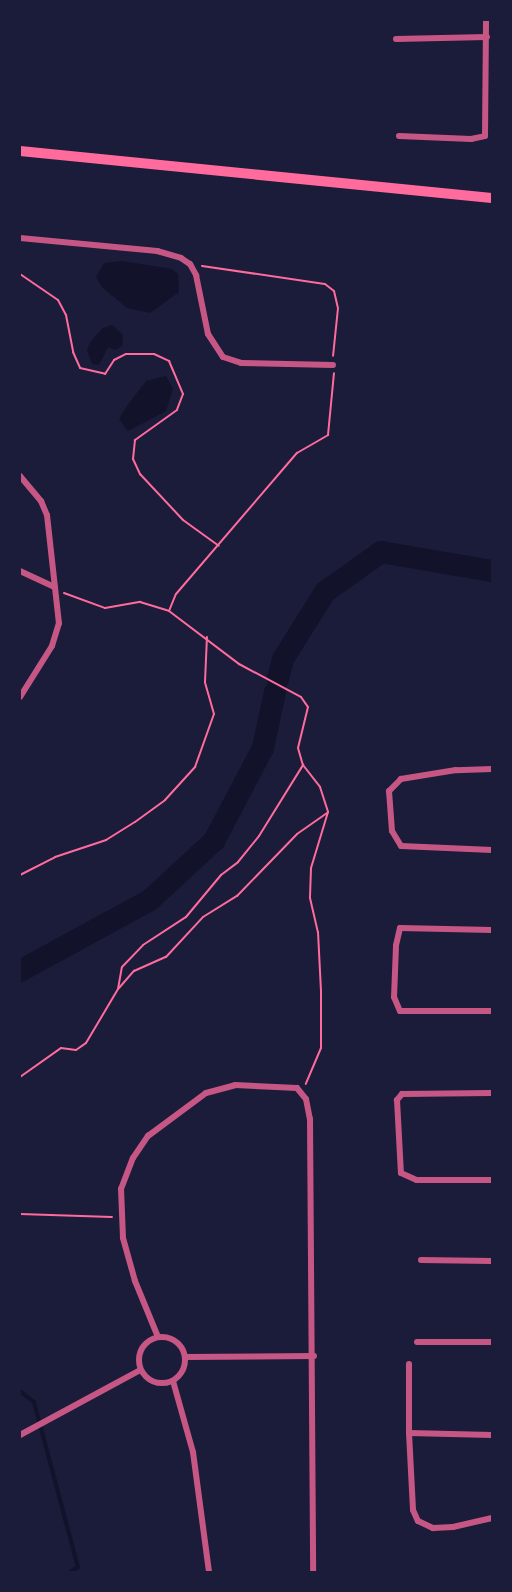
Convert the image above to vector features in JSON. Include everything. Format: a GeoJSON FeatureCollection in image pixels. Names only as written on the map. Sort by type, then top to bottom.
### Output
{"type":"FeatureCollection","features":[{"type":"Feature","properties":{"kind":"main road"},"geometry":{"type":"LineString","coordinates":[[20,150],[492,198]]}},
{"type":"Feature","properties":{"kind":"street"},"geometry":{"type":"LineString","coordinates":[[399,136],[482,138],[487,127],[490,99],[486,20]]}},
{"type":"Feature","properties":{"kind":"street"},"geometry":{"type":"LineString","coordinates":[[396,39],[487,37]]}},
{"type":"Feature","properties":{"kind":"street"},"geometry":{"type":"LineString","coordinates":[[20,238],[157,251],[190,264],[201,292],[208,334],[223,357],[241,363],[333,365]]}},
{"type":"Feature","properties":{"kind":"street"},"geometry":{"type":"LineString","coordinates":[[20,476],[41,501],[47,515],[58,633],[20,697]]}},
{"type":"Feature","properties":{"kind":"street"},"geometry":{"type":"LineString","coordinates":[[20,571],[54,587]]}},
{"type":"Feature","properties":{"kind":"street"},"geometry":{"type":"LineString","coordinates":[[492,769],[456,770],[401,780],[392,785],[389,803],[392,831],[401,846],[492,850]]}},
{"type":"Feature","properties":{"kind":"street"},"geometry":{"type":"LineString","coordinates":[[492,930],[400,928],[396,946],[394,997],[400,1011],[492,1011]]}},
{"type":"Feature","properties":{"kind":"street"},"geometry":{"type":"LineString","coordinates":[[158,1337],[131,1270],[121,1219],[121,1189],[133,1158],[148,1136],[180,1111],[224,1086],[285,1084],[301,1091],[310,1119],[314,1356],[313,1572]]}},
{"type":"Feature","properties":{"kind":"street"},"geometry":{"type":"LineString","coordinates":[[492,1093],[402,1094],[397,1100],[401,1173],[417,1180],[492,1179]]}},
{"type":"Feature","properties":{"kind":"street"},"geometry":{"type":"LineString","coordinates":[[421,1260],[492,1261]]}},
{"type":"Feature","properties":{"kind":"street"},"geometry":{"type":"LineString","coordinates":[[158,1337],[179,1344],[185,1357],[184,1368],[172,1381],[154,1383],[140,1370],[139,1353],[150,1340],[158,1337]]}},
{"type":"Feature","properties":{"kind":"street"},"geometry":{"type":"LineString","coordinates":[[417,1342],[492,1342]]}},
{"type":"Feature","properties":{"kind":"street"},"geometry":{"type":"LineString","coordinates":[[185,1357],[314,1356]]}},
{"type":"Feature","properties":{"kind":"street"},"geometry":{"type":"LineString","coordinates":[[409,1364],[409,1433],[413,1510],[418,1521],[433,1528],[453,1527],[492,1518]]}},
{"type":"Feature","properties":{"kind":"street"},"geometry":{"type":"LineString","coordinates":[[20,1435],[140,1370]]}},
{"type":"Feature","properties":{"kind":"street"},"geometry":{"type":"LineString","coordinates":[[172,1381],[193,1452],[209,1572]]}},
{"type":"Feature","properties":{"kind":"street"},"geometry":{"type":"LineString","coordinates":[[409,1433],[492,1435]]}},
{"type":"Feature","properties":{"kind":"path"},"geometry":{"type":"LineString","coordinates":[[169,610],[176,594],[297,453],[328,435],[338,308],[334,291],[325,284],[190,264]]}},
{"type":"Feature","properties":{"kind":"path"},"geometry":{"type":"LineString","coordinates":[[20,274],[58,300],[66,315],[72,352],[80,368],[105,374],[114,360],[126,354],[154,354],[169,361],[183,394],[177,410],[135,440],[133,459],[140,474],[183,520],[219,546]]}},
{"type":"Feature","properties":{"kind":"path"},"geometry":{"type":"LineString","coordinates":[[54,587],[94,606],[116,608],[140,602],[169,610],[207,637],[239,664],[301,697],[308,707],[298,748],[303,765],[320,787],[328,812],[311,868],[310,898],[318,932],[321,1048],[313,1074],[301,1091]]}},
{"type":"Feature","properties":{"kind":"path"},"geometry":{"type":"LineString","coordinates":[[20,875],[55,857],[106,840],[165,800],[195,767],[214,714],[205,682],[207,637]]}},
{"type":"Feature","properties":{"kind":"path"},"geometry":{"type":"LineString","coordinates":[[118,989],[122,967],[143,945],[186,917],[259,836],[286,787],[303,765]]}},
{"type":"Feature","properties":{"kind":"path"},"geometry":{"type":"LineString","coordinates":[[20,1077],[61,1048],[76,1050],[86,1043],[118,989],[135,971],[166,957],[203,917],[237,896],[297,834],[328,812]]}},
{"type":"Feature","properties":{"kind":"path"},"geometry":{"type":"LineString","coordinates":[[20,1214],[121,1219]]}},
{"type":"Feature","properties":{"kind":"shaded area"},"geometry":{"type":"Polygon","coordinates":[[[122,261],[172,269],[178,274],[179,292],[150,313],[127,308],[103,288],[96,277],[104,263],[122,261]]]}},
{"type":"Feature","properties":{"kind":"shaded area"},"geometry":{"type":"Polygon","coordinates":[[[112,325],[123,335],[122,346],[115,350],[108,347],[99,365],[92,364],[87,350],[90,342],[103,328],[112,325]]]}},
{"type":"Feature","properties":{"kind":"shaded area"},"geometry":{"type":"Polygon","coordinates":[[[166,376],[173,389],[166,411],[128,431],[119,419],[127,406],[146,381],[166,376]]]}},
{"type":"Feature","properties":{"kind":"waterway"},"geometry":{"type":"LineString","coordinates":[[278,679],[283,659],[325,592],[381,552],[492,571]]}},
{"type":"Feature","properties":{"kind":"waterway"},"geometry":{"type":"LineString","coordinates":[[20,971],[150,900],[214,841],[263,748],[275,692]]}},
{"type":"Feature","properties":{"kind":"waterway"},"geometry":{"type":"LineString","coordinates":[[20,1391],[34,1402],[78,1567],[70,1572]]}}]}
